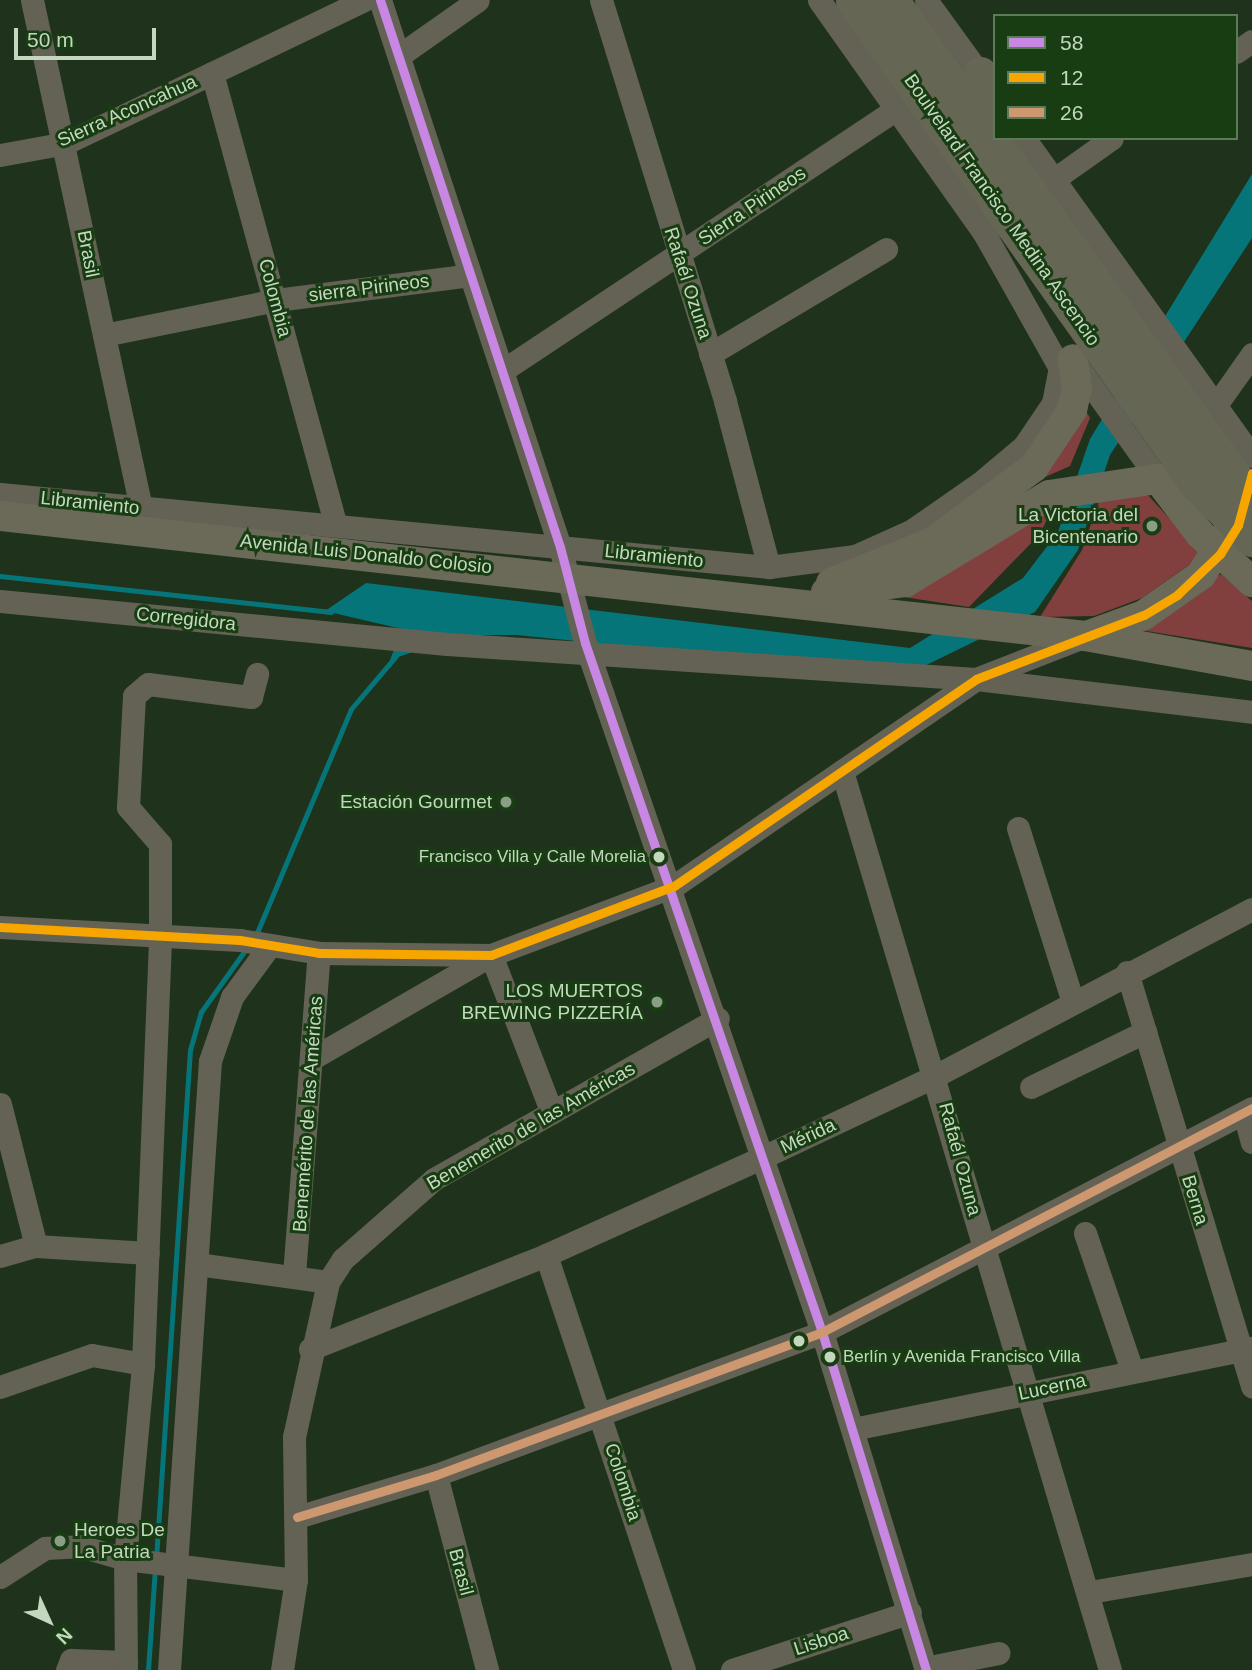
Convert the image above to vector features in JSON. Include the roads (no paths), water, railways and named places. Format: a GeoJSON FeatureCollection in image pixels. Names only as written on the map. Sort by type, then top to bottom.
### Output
{"type":"FeatureCollection","features":[{"type":"Feature","properties":{"kind":"highway","name":"Boulvelard Francisco Medina Ascencio"},"geometry":{"type":"LineString","coordinates":[[853,0],[1112,339],[1162,409]]}},
{"type":"Feature","properties":{"kind":"highway","name":"Boulvelard Francisco Medina Ascencio"},"geometry":{"type":"LineString","coordinates":[[891,0],[993,128]]}},
{"type":"Feature","properties":{"kind":"highway"},"geometry":{"type":"LineString","coordinates":[[987,85],[993,103]]}},
{"type":"Feature","properties":{"kind":"highway","name":"Boulvelard Francisco Medina Ascencio"},"geometry":{"type":"LineString","coordinates":[[1003,140],[1044,192],[1112,339]]}},
{"type":"Feature","properties":{"kind":"highway"},"geometry":{"type":"LineString","coordinates":[[1008,140],[1044,192]]}},
{"type":"Feature","properties":{"kind":"highway"},"geometry":{"type":"LineString","coordinates":[[1162,409],[1197,484],[1244,515]]}},
{"type":"Feature","properties":{"kind":"highway"},"geometry":{"type":"LineString","coordinates":[[1162,409],[1244,515]]}},
{"type":"Feature","properties":{"kind":"main road"},"geometry":{"type":"LineString","coordinates":[[805,593],[933,542],[1034,467],[1072,410],[1077,388],[1112,339]]}},
{"type":"Feature","properties":{"kind":"main road"},"geometry":{"type":"LineString","coordinates":[[1148,480],[1197,484]]}},
{"type":"Feature","properties":{"kind":"main road"},"geometry":{"type":"LineString","coordinates":[[1148,480],[1244,515]]}},
{"type":"Feature","properties":{"kind":"main road","name":"Avenida Luis Donaldo Colosio"},"geometry":{"type":"LineString","coordinates":[[0,516],[213,526],[571,588],[732,595],[805,593],[883,590],[906,582],[1049,495],[1148,480]]}},
{"type":"Feature","properties":{"kind":"main road"},"geometry":{"type":"LineString","coordinates":[[1244,515],[1252,582]]}},
{"type":"Feature","properties":{"kind":"main road"},"geometry":{"type":"LineString","coordinates":[[1085,636],[1177,595],[1244,515]]}},
{"type":"Feature","properties":{"kind":"main road","name":"Avenida Luis Donaldo Colosio"},"geometry":{"type":"LineString","coordinates":[[732,595],[936,622],[1085,636],[1252,666]]}},
{"type":"Feature","properties":{"kind":"street","name":"Brasil"},"geometry":{"type":"LineString","coordinates":[[32,0],[66,143],[141,508]]}},
{"type":"Feature","properties":{"kind":"street","name":"Sierra Aconcahua"},"geometry":{"type":"LineString","coordinates":[[0,155],[66,143],[364,0]]}},
{"type":"Feature","properties":{"kind":"street"},"geometry":{"type":"LineString","coordinates":[[380,0],[560,547],[589,649],[674,886],[822,1332],[910,1612],[925,1669],[998,1653]]}},
{"type":"Feature","properties":{"kind":"street"},"geometry":{"type":"LineString","coordinates":[[400,55],[478,0]]}},
{"type":"Feature","properties":{"kind":"street","name":"Rafaél Ozuna"},"geometry":{"type":"LineString","coordinates":[[601,0],[710,354],[769,567]]}},
{"type":"Feature","properties":{"kind":"street"},"geometry":{"type":"LineString","coordinates":[[819,0],[979,226],[1112,339],[1162,409],[1148,480]]}},
{"type":"Feature","properties":{"kind":"street"},"geometry":{"type":"LineString","coordinates":[[926,0],[987,85]]}},
{"type":"Feature","properties":{"kind":"street","name":"Colombia"},"geometry":{"type":"LineString","coordinates":[[212,73],[335,524]]}},
{"type":"Feature","properties":{"kind":"street","name":"Sierra Pirineos"},"geometry":{"type":"LineString","coordinates":[[502,371],[897,109]]}},
{"type":"Feature","properties":{"kind":"street"},"geometry":{"type":"LineString","coordinates":[[1025,140],[1044,192],[1109,140]]}},
{"type":"Feature","properties":{"kind":"street","name":"Libramiento"},"geometry":{"type":"LineString","coordinates":[[0,494],[141,508],[213,526],[335,524],[769,567],[855,556],[911,531],[1015,453],[1048,414],[1060,368],[979,226]]}},
{"type":"Feature","properties":{"kind":"street"},"geometry":{"type":"LineString","coordinates":[[710,354],[886,249]]}},
{"type":"Feature","properties":{"kind":"street","name":"sierra Pirineos"},"geometry":{"type":"LineString","coordinates":[[104,335],[276,300],[470,275]]}},
{"type":"Feature","properties":{"kind":"street"},"geometry":{"type":"LineString","coordinates":[[1112,339],[1097,388],[1162,409],[1214,408]]}},
{"type":"Feature","properties":{"kind":"street"},"geometry":{"type":"LineString","coordinates":[[1214,408],[1252,354]]}},
{"type":"Feature","properties":{"kind":"street"},"geometry":{"type":"LineString","coordinates":[[1214,408],[1252,456]]}},
{"type":"Feature","properties":{"kind":"street","name":"Corregidora"},"geometry":{"type":"LineString","coordinates":[[0,601],[447,644],[589,649],[976,679],[1252,712]]}},
{"type":"Feature","properties":{"kind":"street"},"geometry":{"type":"LineString","coordinates":[[311,1059],[491,955],[674,886],[976,679],[1085,636]]}},
{"type":"Feature","properties":{"kind":"street"},"geometry":{"type":"LineString","coordinates":[[67,1670],[71,1660],[126,1666],[135,1561],[160,937],[160,844],[128,807],[134,695],[148,684],[251,697],[257,674]]}},
{"type":"Feature","properties":{"kind":"street","name":"Rafaél Ozuna"},"geometry":{"type":"LineString","coordinates":[[842,771],[937,1075],[985,1250],[1090,1592],[1110,1670]]}},
{"type":"Feature","properties":{"kind":"street"},"geometry":{"type":"LineString","coordinates":[[1018,828],[1073,1002]]}},
{"type":"Feature","properties":{"kind":"street","name":"Mérida"},"geometry":{"type":"LineString","coordinates":[[310,1349],[546,1255],[763,1157],[937,1075],[1127,972],[1252,909]]}},
{"type":"Feature","properties":{"kind":"street"},"geometry":{"type":"LineString","coordinates":[[0,927],[256,942],[319,953],[491,955]]}},
{"type":"Feature","properties":{"kind":"street"},"geometry":{"type":"LineString","coordinates":[[169,1670],[210,1061],[232,997],[256,942]]}},
{"type":"Feature","properties":{"kind":"street","name":"Benemérito de las Américas"},"geometry":{"type":"LineString","coordinates":[[294,1275],[319,953]]}},
{"type":"Feature","properties":{"kind":"street"},"geometry":{"type":"LineString","coordinates":[[491,955],[552,1113]]}},
{"type":"Feature","properties":{"kind":"street","name":"Berna"},"geometry":{"type":"LineString","coordinates":[[1127,972],[1178,1144],[1246,1349],[1252,1387]]}},
{"type":"Feature","properties":{"kind":"street","name":"Benemerito de las Américas"},"geometry":{"type":"LineString","coordinates":[[328,1282],[344,1259],[434,1180],[718,1018]]}},
{"type":"Feature","properties":{"kind":"street"},"geometry":{"type":"LineString","coordinates":[[1031,1087],[1145,1032]]}},
{"type":"Feature","properties":{"kind":"street"},"geometry":{"type":"LineString","coordinates":[[0,1104],[36,1246]]}},
{"type":"Feature","properties":{"kind":"street"},"geometry":{"type":"LineString","coordinates":[[297,1517],[436,1475],[822,1332],[985,1250],[1178,1144],[1248,1110],[1252,1142]]}},
{"type":"Feature","properties":{"kind":"street"},"geometry":{"type":"LineString","coordinates":[[1085,1233],[1132,1370]]}},
{"type":"Feature","properties":{"kind":"street"},"geometry":{"type":"LineString","coordinates":[[0,1255],[36,1246],[148,1253]]}},
{"type":"Feature","properties":{"kind":"street","name":"Colombia"},"geometry":{"type":"LineString","coordinates":[[546,1255],[684,1670]]}},
{"type":"Feature","properties":{"kind":"street"},"geometry":{"type":"LineString","coordinates":[[197,1264],[294,1275],[328,1282],[310,1349],[294,1437],[296,1580],[282,1670]]}},
{"type":"Feature","properties":{"kind":"street","name":"Lucerna"},"geometry":{"type":"LineString","coordinates":[[853,1429],[1132,1370],[1246,1349]]}},
{"type":"Feature","properties":{"kind":"street"},"geometry":{"type":"LineString","coordinates":[[0,1387],[92,1355],[143,1364]]}},
{"type":"Feature","properties":{"kind":"street","name":"Brasil"},"geometry":{"type":"LineString","coordinates":[[436,1475],[487,1670]]}},
{"type":"Feature","properties":{"kind":"street"},"geometry":{"type":"LineString","coordinates":[[0,1577],[46,1548],[80,1546],[135,1561],[296,1580]]}},
{"type":"Feature","properties":{"kind":"street"},"geometry":{"type":"LineString","coordinates":[[1090,1592],[1252,1564]]}},
{"type":"Feature","properties":{"kind":"street","name":"Lisboa"},"geometry":{"type":"LineString","coordinates":[[732,1670],[910,1612]]}},
{"type":"Feature","properties":{"kind":"water"},"geometry":{"type":"Polygon","coordinates":[[[1252,174],[1252,238],[1110,455],[1078,550],[1035,612],[908,674],[516,635],[460,635],[390,660],[402,629],[325,611],[366,583],[910,648],[1023,578],[1058,532],[1090,439],[1252,174]]]}},
{"type":"Feature","properties":{"kind":"waterway"},"geometry":{"type":"LineString","coordinates":[[0,576],[331,612]]}},
{"type":"Feature","properties":{"kind":"waterway"},"geometry":{"type":"LineString","coordinates":[[256,935],[351,709],[396,656]]}},
{"type":"Feature","properties":{"kind":"waterway"},"geometry":{"type":"LineString","coordinates":[[156,1559],[190,1050],[201,1012],[246,949]]}},
{"type":"Feature","properties":{"kind":"waterway"},"geometry":{"type":"LineString","coordinates":[[148,1670],[155,1568]]}},
{"type":"Feature","properties":{"kind":"place","name":"La Victoria del Bicentenario"},"geometry":{"type":"Point","coordinates":[1152,526]}},
{"type":"Feature","properties":{"kind":"place","name":"Estación Gourmet"},"geometry":{"type":"Point","coordinates":[506,802]}},
{"type":"Feature","properties":{"kind":"place","name":"Francisco Villa y Calle Morelia"},"geometry":{"type":"Point","coordinates":[659,857]}},
{"type":"Feature","properties":{"kind":"place","name":"LOS MUERTOS BREWING PIZZERÍA"},"geometry":{"type":"Point","coordinates":[657,1002]}},
{"type":"Feature","properties":{"kind":"place","name":"Berlín y Avenida Francisco Villa"},"geometry":{"type":"Point","coordinates":[830,1357]}},
{"type":"Feature","properties":{"kind":"place","name":"Heroes De La Patria"},"geometry":{"type":"Point","coordinates":[60,1541]}}]}
